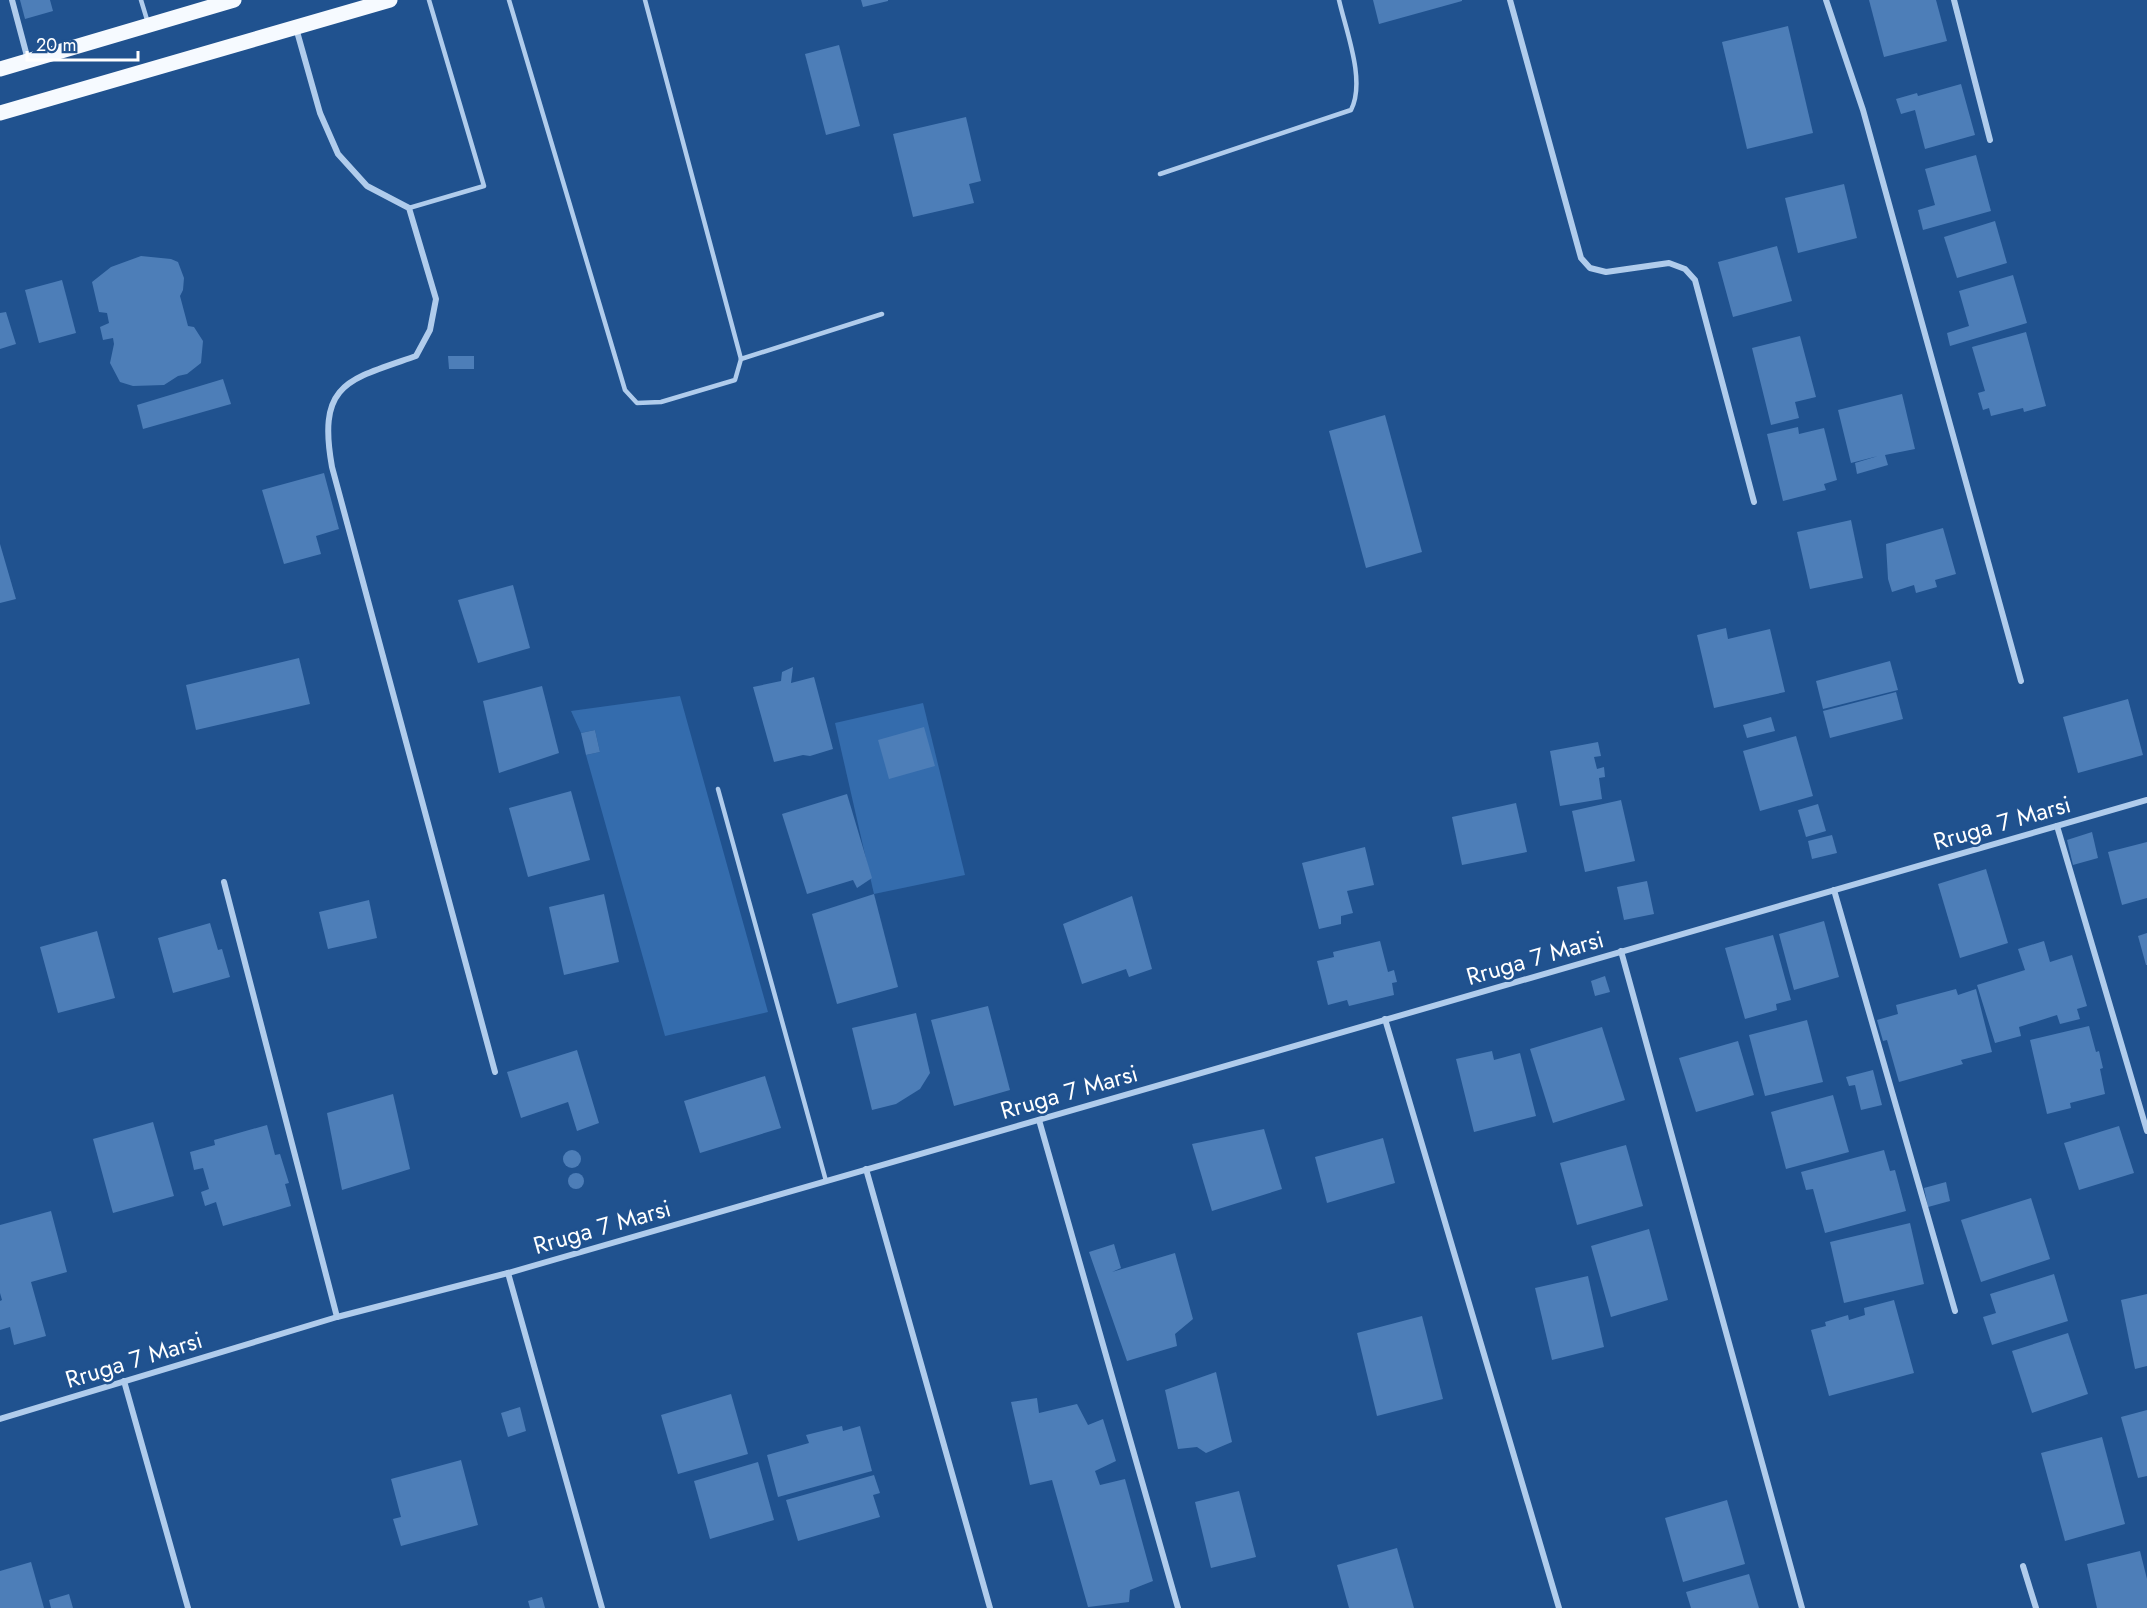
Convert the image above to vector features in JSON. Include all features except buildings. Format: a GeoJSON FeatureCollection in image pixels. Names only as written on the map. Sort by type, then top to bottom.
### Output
{"type":"FeatureCollection","features":[{"type":"Feature","properties":{"kind":"main road"},"geometry":{"type":"LineString","coordinates":[[0,69],[234,0]]}},
{"type":"Feature","properties":{"kind":"main road"},"geometry":{"type":"LineString","coordinates":[[0,113],[390,0]]}},
{"type":"Feature","properties":{"kind":"street"},"geometry":{"type":"LineString","coordinates":[[12,0],[28,61]]}},
{"type":"Feature","properties":{"kind":"street"},"geometry":{"type":"LineString","coordinates":[[1510,0],[1581,258],[1590,268],[1606,272],[1669,263],[1685,269],[1695,280],[1754,502]]}},
{"type":"Feature","properties":{"kind":"street"},"geometry":{"type":"LineString","coordinates":[[1826,0],[1863,110],[2021,681]]}},
{"type":"Feature","properties":{"kind":"street"},"geometry":{"type":"LineString","coordinates":[[1954,0],[1990,140]]}},
{"type":"Feature","properties":{"kind":"street"},"geometry":{"type":"LineString","coordinates":[[296,27],[320,113],[338,154],[367,186],[409,208],[435,300],[430,330],[416,356],[360,376],[340,388],[329,412],[327,438],[332,467],[495,1072]]}},
{"type":"Feature","properties":{"kind":"street","name":"Rruga 7 Marsi"},"geometry":{"type":"LineString","coordinates":[[0,1419],[337,1317],[508,1273],[2147,800]]}},
{"type":"Feature","properties":{"kind":"street"},"geometry":{"type":"LineString","coordinates":[[2056,826],[2147,1131]]}},
{"type":"Feature","properties":{"kind":"street"},"geometry":{"type":"LineString","coordinates":[[224,882],[337,1317]]}},
{"type":"Feature","properties":{"kind":"street"},"geometry":{"type":"LineString","coordinates":[[1834,890],[1955,1311]]}},
{"type":"Feature","properties":{"kind":"street"},"geometry":{"type":"LineString","coordinates":[[1621,951],[1802,1608]]}},
{"type":"Feature","properties":{"kind":"street"},"geometry":{"type":"LineString","coordinates":[[1385,1020],[1558,1608]]}},
{"type":"Feature","properties":{"kind":"street"},"geometry":{"type":"LineString","coordinates":[[1039,1120],[1178,1608]]}},
{"type":"Feature","properties":{"kind":"street"},"geometry":{"type":"LineString","coordinates":[[866,1169],[990,1608]]}},
{"type":"Feature","properties":{"kind":"street"},"geometry":{"type":"LineString","coordinates":[[508,1273],[602,1608]]}},
{"type":"Feature","properties":{"kind":"street"},"geometry":{"type":"LineString","coordinates":[[124,1381],[188,1608]]}},
{"type":"Feature","properties":{"kind":"street"},"geometry":{"type":"LineString","coordinates":[[2023,1566],[2036,1608]]}},
{"type":"Feature","properties":{"kind":"lane"},"geometry":{"type":"LineString","coordinates":[[141,0],[149,26]]}},
{"type":"Feature","properties":{"kind":"lane"},"geometry":{"type":"LineString","coordinates":[[409,208],[484,186],[429,0]]}},
{"type":"Feature","properties":{"kind":"lane"},"geometry":{"type":"LineString","coordinates":[[509,0],[625,390],[637,403],[661,402],[735,380],[741,359],[645,0]]}},
{"type":"Feature","properties":{"kind":"lane"},"geometry":{"type":"LineString","coordinates":[[1160,174],[1351,110],[1356,100],[1357,77],[1339,0]]}},
{"type":"Feature","properties":{"kind":"lane"},"geometry":{"type":"LineString","coordinates":[[741,359],[882,314]]}},
{"type":"Feature","properties":{"kind":"lane"},"geometry":{"type":"LineString","coordinates":[[718,789],[826,1181]]}},
{"type":"Feature","properties":{"kind":"shaded area"},"geometry":{"type":"Polygon","coordinates":[[[680,696],[768,1012],[665,1036],[586,755],[600,752],[595,730],[581,733],[571,711],[680,696]]]}},
{"type":"Feature","properties":{"kind":"shaded area"},"geometry":{"type":"Polygon","coordinates":[[[923,703],[965,875],[874,894],[835,723],[923,703]]]}}]}
